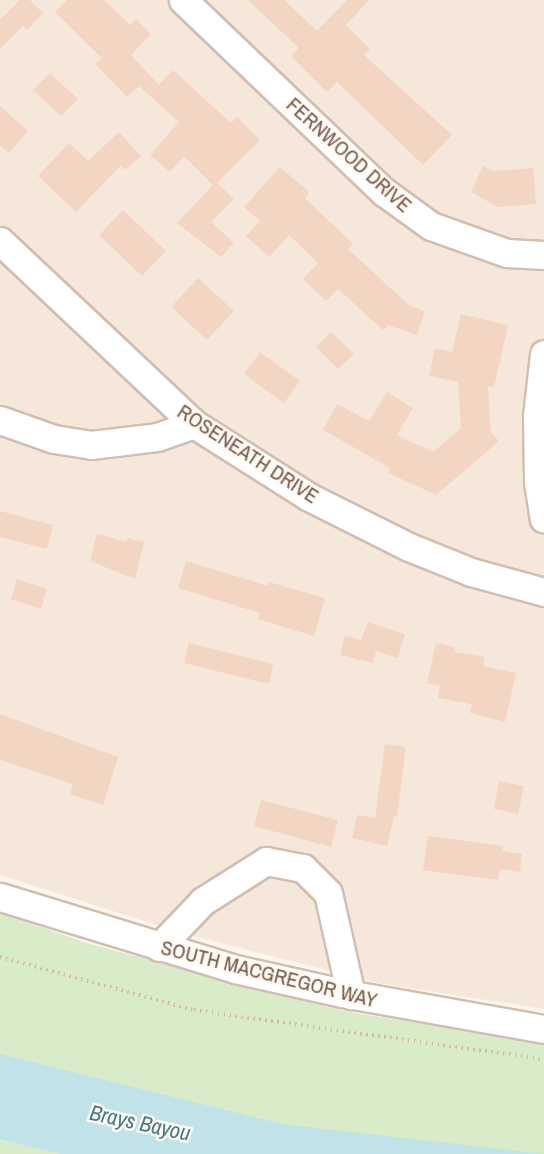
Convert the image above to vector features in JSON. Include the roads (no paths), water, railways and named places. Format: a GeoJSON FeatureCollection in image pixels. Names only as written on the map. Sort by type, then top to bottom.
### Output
{"type":"FeatureCollection","features":[{"type":"Feature","properties":{"kind":"street","name":"FERNWOOD DRIVE"},"geometry":{"type":"LineString","coordinates":[[183,0],[384,192],[431,226],[507,253],[544,255]]}},
{"type":"Feature","properties":{"kind":"street","name":"ROSENEATH DRIVE"},"geometry":{"type":"LineString","coordinates":[[0,241],[194,424],[309,497],[409,547],[471,572],[544,592]]}},
{"type":"Feature","properties":{"kind":"street"},"geometry":{"type":"LineString","coordinates":[[544,354],[537,416],[538,482],[544,519]]}},
{"type":"Feature","properties":{"kind":"street"},"geometry":{"type":"LineString","coordinates":[[0,420],[54,439],[91,445],[157,437],[194,424]]}},
{"type":"Feature","properties":{"kind":"street"},"geometry":{"type":"LineString","coordinates":[[159,947],[203,901],[266,861],[303,868],[328,893],[351,995]]}},
{"type":"Feature","properties":{"kind":"street","name":"SOUTH MACGREGOR WAY"},"geometry":{"type":"LineString","coordinates":[[0,897],[159,947],[351,995],[544,1029]]}},
{"type":"Feature","properties":{"kind":"water","name":"Brays Bayou"},"geometry":{"type":"Polygon","coordinates":[[[0,1054],[282,1124],[544,1154],[61,1154],[0,1139],[0,1054]]]}}]}
